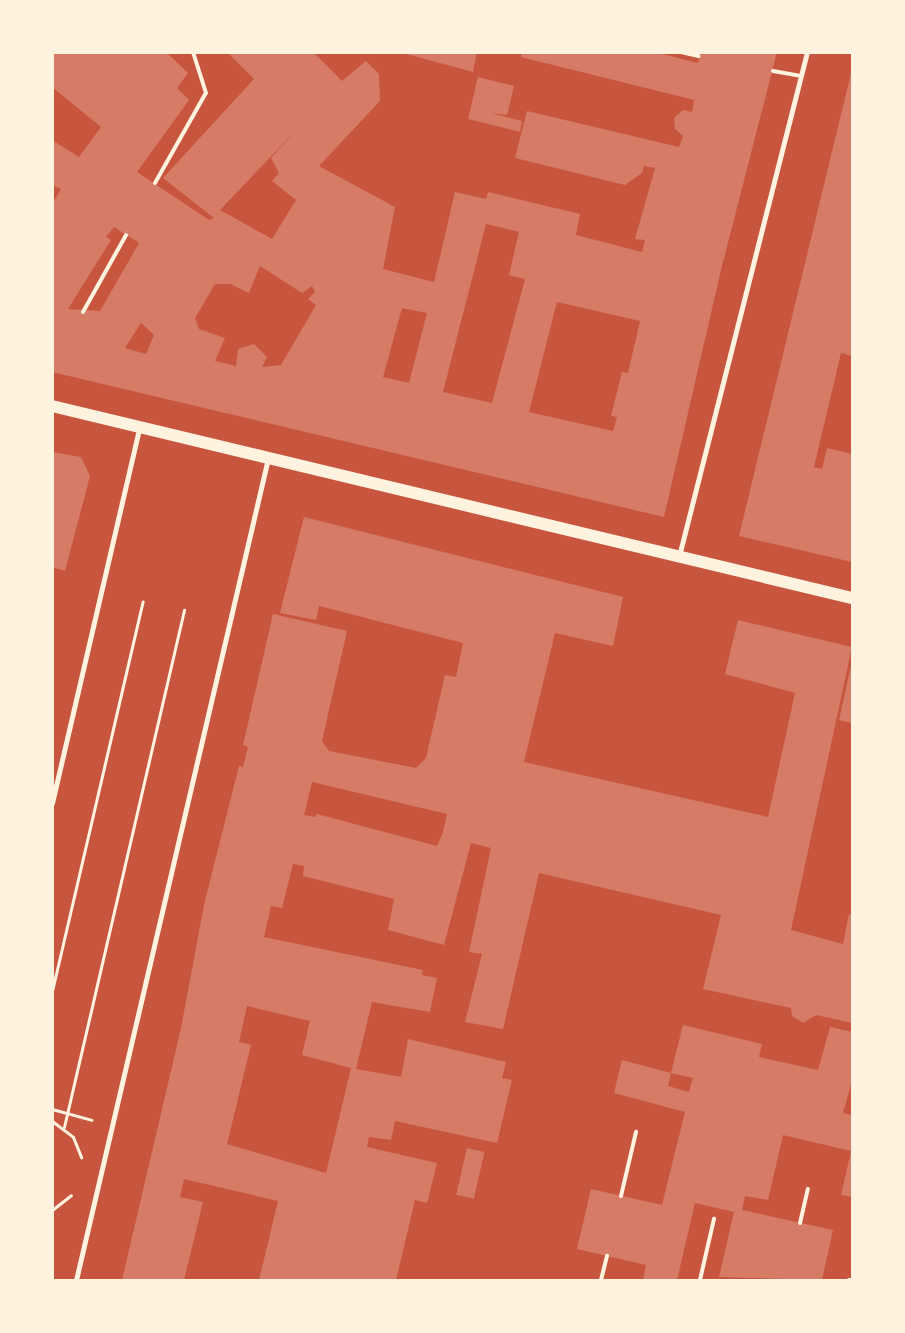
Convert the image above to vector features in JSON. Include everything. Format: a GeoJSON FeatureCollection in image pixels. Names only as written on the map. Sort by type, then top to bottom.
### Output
{"type":"FeatureCollection","features":[{"type":"Feature","properties":{"kind":"main road"},"geometry":{"type":"LineString","coordinates":[[52,406],[852,598]]}},
{"type":"Feature","properties":{"kind":"street"},"geometry":{"type":"LineString","coordinates":[[678,557],[807,52]]}},
{"type":"Feature","properties":{"kind":"street"},"geometry":{"type":"LineString","coordinates":[[52,803],[139,428]]}},
{"type":"Feature","properties":{"kind":"street"},"geometry":{"type":"LineString","coordinates":[[76,1280],[268,458]]}},
{"type":"Feature","properties":{"kind":"lane"},"geometry":{"type":"LineString","coordinates":[[155,183],[206,93],[193,52]]}},
{"type":"Feature","properties":{"kind":"lane"},"geometry":{"type":"LineString","coordinates":[[681,52],[700,56]]}},
{"type":"Feature","properties":{"kind":"lane"},"geometry":{"type":"LineString","coordinates":[[773,71],[801,76]]}},
{"type":"Feature","properties":{"kind":"lane"},"geometry":{"type":"LineString","coordinates":[[83,312],[126,235]]}},
{"type":"Feature","properties":{"kind":"lane"},"geometry":{"type":"LineString","coordinates":[[621,1196],[636,1132]]}},
{"type":"Feature","properties":{"kind":"lane"},"geometry":{"type":"LineString","coordinates":[[800,1223],[808,1189]]}},
{"type":"Feature","properties":{"kind":"lane"},"geometry":{"type":"LineString","coordinates":[[700,1280],[714,1219]]}},
{"type":"Feature","properties":{"kind":"lane"},"geometry":{"type":"LineString","coordinates":[[601,1280],[607,1256]]}},
{"type":"Feature","properties":{"kind":"path"},"geometry":{"type":"LineString","coordinates":[[52,991],[143,601]]}},
{"type":"Feature","properties":{"kind":"path"},"geometry":{"type":"LineString","coordinates":[[64,1127],[184,610]]}},
{"type":"Feature","properties":{"kind":"path"},"geometry":{"type":"LineString","coordinates":[[52,1110],[112,1125]]}},
{"type":"Feature","properties":{"kind":"path"},"geometry":{"type":"LineString","coordinates":[[52,1121],[64,1127],[80,1150],[82,1163]]}},
{"type":"Feature","properties":{"kind":"path"},"geometry":{"type":"LineString","coordinates":[[52,1210],[75,1190]]}},
{"type":"Feature","properties":{"kind":"building"},"geometry":{"type":"Polygon","coordinates":[[[52,52],[166,52],[188,73],[177,88],[189,100],[137,172],[209,220],[214,218],[163,178],[254,79],[227,52],[313,52],[342,81],[366,61],[379,74],[380,101],[319,166],[395,207],[383,269],[434,282],[455,192],[486,199],[488,192],[580,214],[576,235],[642,252],[645,240],[635,239],[655,168],[644,166],[642,173],[625,185],[515,158],[527,111],[679,147],[683,136],[675,129],[674,118],[683,110],[692,112],[694,100],[521,57],[522,52],[654,52],[698,63],[700,52],[777,52],[721,270],[664,517],[52,372],[52,204],[61,189],[52,185],[52,140],[79,157],[101,127],[52,87],[52,52]],[[299,127],[220,210],[272,239],[296,200],[272,181],[279,173],[271,158],[299,127]],[[486,224],[443,392],[492,403],[525,279],[509,275],[519,232],[486,224]],[[114,227],[106,237],[111,240],[68,309],[100,311],[139,243],[114,227]],[[260,266],[249,293],[230,284],[215,284],[195,318],[199,329],[225,338],[215,361],[236,366],[238,349],[254,344],[267,357],[262,367],[281,365],[316,305],[308,299],[315,292],[312,286],[302,293],[260,266]],[[557,302],[529,412],[613,431],[617,417],[611,416],[622,372],[628,373],[640,321],[557,302]],[[402,308],[383,377],[409,383],[427,313],[402,308]],[[141,323],[125,348],[146,354],[154,335],[141,323]]]}},
{"type":"Feature","properties":{"kind":"building"},"geometry":{"type":"Polygon","coordinates":[[[399,52],[477,52],[473,72],[399,52]]]}},
{"type":"Feature","properties":{"kind":"building"},"geometry":{"type":"Polygon","coordinates":[[[852,69],[852,356],[841,353],[814,467],[822,469],[827,448],[852,454],[852,562],[739,536],[852,69]]]}},
{"type":"Feature","properties":{"kind":"building"},"geometry":{"type":"Polygon","coordinates":[[[478,77],[514,86],[507,115],[491,113],[522,121],[520,132],[468,119],[478,77]]]}},
{"type":"Feature","properties":{"kind":"building"},"geometry":{"type":"Polygon","coordinates":[[[52,452],[81,457],[90,476],[65,571],[52,567],[52,452]]]}},
{"type":"Feature","properties":{"kind":"building"},"geometry":{"type":"Polygon","coordinates":[[[304,517],[623,597],[613,646],[555,633],[524,762],[768,817],[795,693],[725,674],[738,620],[852,647],[791,930],[843,944],[849,914],[852,915],[852,1023],[816,1015],[803,1023],[792,1016],[791,1008],[703,989],[721,915],[539,873],[503,1029],[465,1022],[482,954],[469,952],[491,848],[471,843],[444,945],[388,930],[394,899],[303,876],[304,866],[293,864],[282,908],[271,906],[264,937],[423,970],[422,975],[437,978],[430,1012],[372,1002],[356,1069],[401,1077],[408,1039],[506,1062],[502,1078],[512,1080],[497,1143],[395,1121],[391,1140],[369,1137],[367,1147],[437,1163],[427,1203],[415,1200],[396,1280],[259,1280],[278,1201],[184,1179],[180,1197],[203,1202],[184,1280],[122,1280],[181,1028],[204,905],[239,766],[243,767],[248,747],[243,745],[273,614],[347,631],[322,741],[329,751],[416,768],[426,758],[445,675],[456,677],[463,643],[319,606],[316,620],[280,613],[304,517]],[[312,782],[304,815],[315,817],[317,814],[437,846],[447,814],[312,782]],[[247,1006],[239,1042],[251,1045],[227,1144],[326,1173],[351,1068],[302,1055],[310,1021],[247,1006]]]}},
{"type":"Feature","properties":{"kind":"building"},"geometry":{"type":"Polygon","coordinates":[[[852,661],[852,723],[839,720],[852,661]]]}},
{"type":"Feature","properties":{"kind":"building"},"geometry":{"type":"Polygon","coordinates":[[[683,1025],[762,1044],[759,1057],[818,1070],[830,1027],[852,1032],[852,1081],[843,1113],[852,1115],[852,1197],[841,1195],[851,1151],[783,1135],[768,1200],[745,1196],[742,1210],[833,1230],[822,1280],[719,1277],[734,1212],[695,1203],[677,1280],[643,1280],[646,1265],[577,1249],[591,1189],[662,1205],[685,1112],[614,1093],[622,1060],[671,1073],[683,1025]],[[671,1073],[668,1086],[689,1092],[693,1078],[671,1073]]]}},
{"type":"Feature","properties":{"kind":"building"},"geometry":{"type":"Polygon","coordinates":[[[467,1148],[485,1152],[474,1199],[456,1195],[467,1148]]]}}]}
